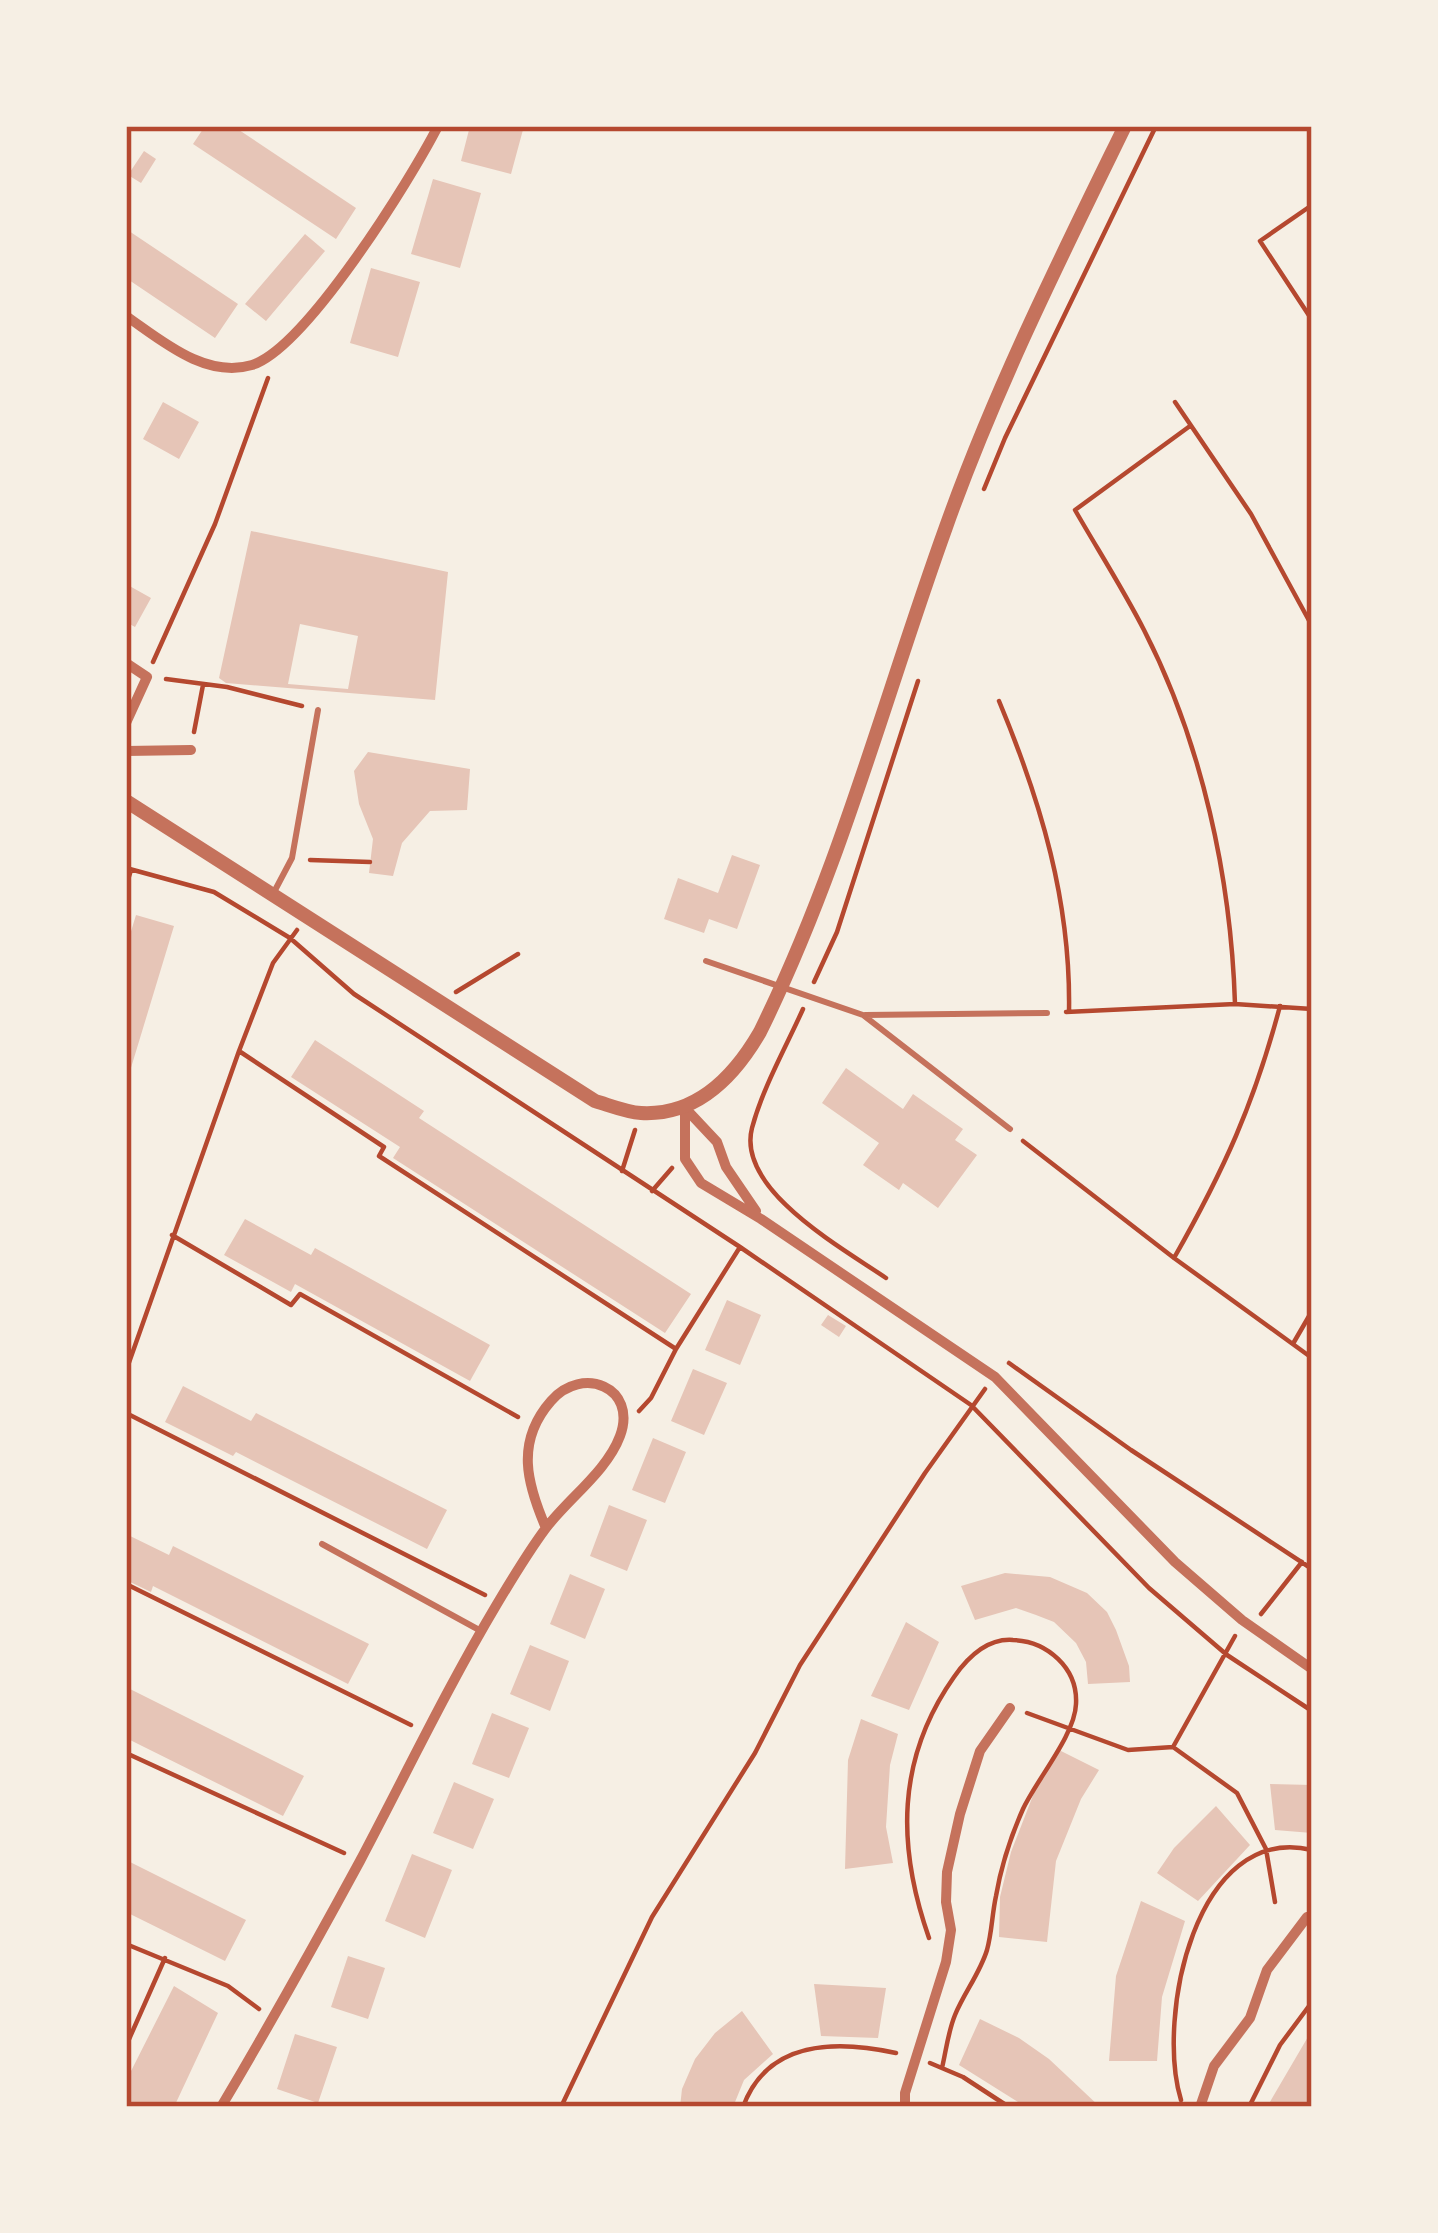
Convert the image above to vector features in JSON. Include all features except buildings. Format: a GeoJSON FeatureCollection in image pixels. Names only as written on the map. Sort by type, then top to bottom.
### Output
{"type":"FeatureCollection","features":[{"type":"Feature","properties":{"kind":"street"},"geometry":{"type":"LineString","coordinates":[[126,316],[184,355],[209,364],[252,365],[278,350],[352,261],[415,172],[438,126]]}},
{"type":"Feature","properties":{"kind":"street"},"geometry":{"type":"LineString","coordinates":[[126,801],[595,1101],[640,1113],[685,1108],[715,1089],[748,1053],[783,985],[848,823],[947,524],[1065,247],[1125,126]]}},
{"type":"Feature","properties":{"kind":"street"},"geometry":{"type":"LineString","coordinates":[[126,663],[147,676],[126,723]]}},
{"type":"Feature","properties":{"kind":"street"},"geometry":{"type":"LineString","coordinates":[[126,752],[190,750]]}},
{"type":"Feature","properties":{"kind":"street"},"geometry":{"type":"LineString","coordinates":[[685,1108],[717,1142],[726,1167],[761,1219]]}},
{"type":"Feature","properties":{"kind":"street"},"geometry":{"type":"LineString","coordinates":[[685,1108],[685,1159],[700,1183],[995,1376],[1175,1562],[1242,1620],[1312,1669]]}},
{"type":"Feature","properties":{"kind":"street"},"geometry":{"type":"LineString","coordinates":[[221,2107],[273,2020],[499,1601],[546,1528],[614,1450],[623,1429],[623,1409],[616,1395],[591,1382],[574,1383],[558,1393],[535,1426],[528,1453],[528,1484],[546,1528]]}},
{"type":"Feature","properties":{"kind":"street"},"geometry":{"type":"LineString","coordinates":[[905,2107],[905,2093],[946,1962],[951,1930],[947,1872],[960,1814],[980,1750],[1010,1708]]}},
{"type":"Feature","properties":{"kind":"street"},"geometry":{"type":"LineString","coordinates":[[1199,2107],[1214,2066],[1250,2018],[1267,1970],[1307,1917]]}},
{"type":"Feature","properties":{"kind":"lane"},"geometry":{"type":"LineString","coordinates":[[273,894],[292,858],[318,710]]}},
{"type":"Feature","properties":{"kind":"lane"},"geometry":{"type":"LineString","coordinates":[[706,961],[863,1015],[1010,1129]]}},
{"type":"Feature","properties":{"kind":"lane"},"geometry":{"type":"LineString","coordinates":[[863,1015],[1047,1013]]}},
{"type":"Feature","properties":{"kind":"lane"},"geometry":{"type":"LineString","coordinates":[[322,1544],[482,1631]]}},
{"type":"Feature","properties":{"kind":"path"},"geometry":{"type":"LineString","coordinates":[[980,500],[1014,418],[1156,126]]}},
{"type":"Feature","properties":{"kind":"path"},"geometry":{"type":"LineString","coordinates":[[1312,205],[1260,241],[1312,320]]}},
{"type":"Feature","properties":{"kind":"path"},"geometry":{"type":"LineString","coordinates":[[278,350],[215,524],[147,676],[318,710]]}},
{"type":"Feature","properties":{"kind":"path"},"geometry":{"type":"LineString","coordinates":[[1175,402],[1251,514],[1312,626]]}},
{"type":"Feature","properties":{"kind":"path"},"geometry":{"type":"LineString","coordinates":[[1190,426],[1075,510],[1144,630],[1177,703],[1220,864],[1233,949],[1235,1004]]}},
{"type":"Feature","properties":{"kind":"path"},"geometry":{"type":"LineString","coordinates":[[897,1286],[770,1192],[754,1160],[750,1132],[837,932],[920,674]]}},
{"type":"Feature","properties":{"kind":"path"},"geometry":{"type":"LineString","coordinates":[[190,750],[204,684]]}},
{"type":"Feature","properties":{"kind":"path"},"geometry":{"type":"LineString","coordinates":[[999,701],[1031,778],[1054,860],[1068,952],[1069,1012]]}},
{"type":"Feature","properties":{"kind":"path"},"geometry":{"type":"LineString","coordinates":[[292,858],[350,865],[370,862]]}},
{"type":"Feature","properties":{"kind":"path"},"geometry":{"type":"LineString","coordinates":[[126,886],[129,869],[214,892],[290,938],[370,1005],[971,1405],[1110,1551],[1227,1655],[1312,1711]]}},
{"type":"Feature","properties":{"kind":"path"},"geometry":{"type":"LineString","coordinates":[[126,1371],[273,964],[308,916]]}},
{"type":"Feature","properties":{"kind":"path"},"geometry":{"type":"LineString","coordinates":[[441,1001],[518,954]]}},
{"type":"Feature","properties":{"kind":"path"},"geometry":{"type":"LineString","coordinates":[[1047,1013],[1235,1004],[1312,1009]]}},
{"type":"Feature","properties":{"kind":"path"},"geometry":{"type":"LineString","coordinates":[[1174,1258],[1237,1141],[1280,1006]]}},
{"type":"Feature","properties":{"kind":"path"},"geometry":{"type":"LineString","coordinates":[[238,1052],[384,1148],[379,1156],[676,1348]]}},
{"type":"Feature","properties":{"kind":"path"},"geometry":{"type":"LineString","coordinates":[[622,1171],[640,1113]]}},
{"type":"Feature","properties":{"kind":"path"},"geometry":{"type":"LineString","coordinates":[[1010,1129],[1174,1258],[1312,1358]]}},
{"type":"Feature","properties":{"kind":"path"},"geometry":{"type":"LineString","coordinates":[[172,1235],[291,1305],[300,1294],[535,1426]]}},
{"type":"Feature","properties":{"kind":"path"},"geometry":{"type":"LineString","coordinates":[[623,1429],[651,1398],[676,1348],[740,1247]]}},
{"type":"Feature","properties":{"kind":"path"},"geometry":{"type":"LineString","coordinates":[[1293,1344],[1312,1311]]}},
{"type":"Feature","properties":{"kind":"path"},"geometry":{"type":"LineString","coordinates":[[1008,1362],[1312,1569]]}},
{"type":"Feature","properties":{"kind":"path"},"geometry":{"type":"LineString","coordinates":[[561,2107],[652,1917],[755,1753],[800,1666],[971,1405]]}},
{"type":"Feature","properties":{"kind":"path"},"geometry":{"type":"LineString","coordinates":[[126,1413],[499,1601]]}},
{"type":"Feature","properties":{"kind":"path"},"geometry":{"type":"LineString","coordinates":[[1261,1614],[1302,1562]]}},
{"type":"Feature","properties":{"kind":"path"},"geometry":{"type":"LineString","coordinates":[[126,1584],[427,1733]]}},
{"type":"Feature","properties":{"kind":"path"},"geometry":{"type":"LineString","coordinates":[[1173,1747],[1242,1620]]}},
{"type":"Feature","properties":{"kind":"path"},"geometry":{"type":"LineString","coordinates":[[1010,1708],[1128,1750],[1173,1747],[1237,1793],[1266,1849],[1275,1902]]}},
{"type":"Feature","properties":{"kind":"path"},"geometry":{"type":"LineString","coordinates":[[126,1753],[360,1861]]}},
{"type":"Feature","properties":{"kind":"path"},"geometry":{"type":"LineString","coordinates":[[1183,2107],[1174,2036],[1177,1993],[1188,1948],[1220,1885],[1237,1868],[1266,1849],[1312,1850]]}},
{"type":"Feature","properties":{"kind":"path"},"geometry":{"type":"LineString","coordinates":[[126,1944],[228,1986],[273,2020]]}},
{"type":"Feature","properties":{"kind":"path"},"geometry":{"type":"LineString","coordinates":[[126,2046],[165,1958]]}},
{"type":"Feature","properties":{"kind":"path"},"geometry":{"type":"LineString","coordinates":[[1249,2107],[1280,2045],[1312,2002]]}},
{"type":"Feature","properties":{"kind":"path"},"geometry":{"type":"LineString","coordinates":[[743,2107],[764,2071],[796,2051],[845,2045],[916,2057],[963,2077],[1009,2107]]}}]}
